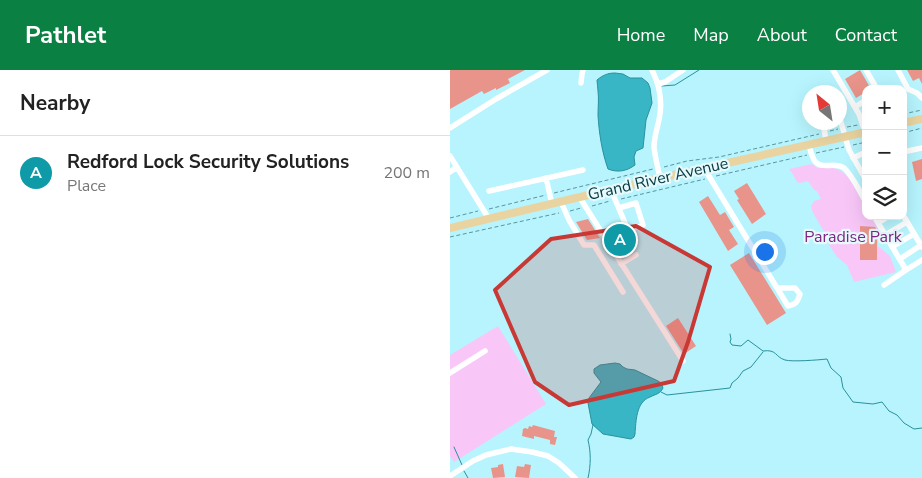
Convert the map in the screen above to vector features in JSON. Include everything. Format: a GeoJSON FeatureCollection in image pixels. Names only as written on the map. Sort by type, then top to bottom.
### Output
{"type":"FeatureCollection","features":[{"type":"Feature","properties":{"kind":"main road"},"geometry":{"type":"LineString","coordinates":[[907,122],[922,119]]}},
{"type":"Feature","properties":{"kind":"main road","name":"Grand River Avenue"},"geometry":{"type":"LineString","coordinates":[[450,228],[862,133]]}},
{"type":"Feature","properties":{"kind":"street"},"geometry":{"type":"LineString","coordinates":[[450,128],[546,70]]}},
{"type":"Feature","properties":{"kind":"street"},"geometry":{"type":"LineString","coordinates":[[581,82],[583,70]]}},
{"type":"Feature","properties":{"kind":"street"},"geometry":{"type":"LineString","coordinates":[[652,70],[658,84],[661,104],[654,147],[660,178]]}},
{"type":"Feature","properties":{"kind":"street"},"geometry":{"type":"LineString","coordinates":[[658,84],[665,82],[684,70]]}},
{"type":"Feature","properties":{"kind":"street"},"geometry":{"type":"LineString","coordinates":[[833,70],[859,114],[865,130]]}},
{"type":"Feature","properties":{"kind":"street"},"geometry":{"type":"LineString","coordinates":[[866,70],[875,85]]}},
{"type":"Feature","properties":{"kind":"street"},"geometry":{"type":"LineString","coordinates":[[898,70],[908,88],[922,98]]}},
{"type":"Feature","properties":{"kind":"street"},"geometry":{"type":"LineString","coordinates":[[855,107],[862,103]]}},
{"type":"Feature","properties":{"kind":"street"},"geometry":{"type":"LineString","coordinates":[[824,130],[826,141]]}},
{"type":"Feature","properties":{"kind":"street"},"geometry":{"type":"LineString","coordinates":[[843,130],[847,146],[863,175]]}},
{"type":"Feature","properties":{"kind":"street"},"geometry":{"type":"LineString","coordinates":[[809,145],[814,161],[820,165],[838,165],[846,170],[862,196]]}},
{"type":"Feature","properties":{"kind":"street"},"geometry":{"type":"LineString","coordinates":[[907,151],[922,148]]}},
{"type":"Feature","properties":{"kind":"street"},"geometry":{"type":"LineString","coordinates":[[853,158],[862,154]]}},
{"type":"Feature","properties":{"kind":"street"},"geometry":{"type":"LineString","coordinates":[[450,156],[489,219]]}},
{"type":"Feature","properties":{"kind":"street"},"geometry":{"type":"LineString","coordinates":[[450,172],[457,167]]}},
{"type":"Feature","properties":{"kind":"street"},"geometry":{"type":"LineString","coordinates":[[704,168],[777,288]]}},
{"type":"Feature","properties":{"kind":"street"},"geometry":{"type":"LineString","coordinates":[[489,191],[583,170]]}},
{"type":"Feature","properties":{"kind":"street"},"geometry":{"type":"LineString","coordinates":[[546,178],[552,204]]}},
{"type":"Feature","properties":{"kind":"street"},"geometry":{"type":"LineString","coordinates":[[612,190],[619,208],[628,230],[643,225],[636,203],[619,208]]}},
{"type":"Feature","properties":{"kind":"street"},"geometry":{"type":"LineString","coordinates":[[580,198],[682,361]]}},
{"type":"Feature","properties":{"kind":"street"},"geometry":{"type":"LineString","coordinates":[[561,202],[584,245],[594,245],[623,292]]}},
{"type":"Feature","properties":{"kind":"street"},"geometry":{"type":"LineString","coordinates":[[876,220],[906,270]]}},
{"type":"Feature","properties":{"kind":"street"},"geometry":{"type":"LineString","coordinates":[[878,223],[883,220]]}},
{"type":"Feature","properties":{"kind":"street"},"geometry":{"type":"LineString","coordinates":[[885,235],[907,222],[922,246],[900,259]]}},
{"type":"Feature","properties":{"kind":"street"},"geometry":{"type":"LineString","coordinates":[[892,247],[914,234]]}},
{"type":"Feature","properties":{"kind":"street"},"geometry":{"type":"LineString","coordinates":[[621,264],[636,255]]}},
{"type":"Feature","properties":{"kind":"street"},"geometry":{"type":"LineString","coordinates":[[884,285],[922,260]]}},
{"type":"Feature","properties":{"kind":"street"},"geometry":{"type":"LineString","coordinates":[[450,373],[485,350]]}},
{"type":"Feature","properties":{"kind":"street"},"geometry":{"type":"LineString","coordinates":[[450,476],[486,455],[511,449],[548,456],[558,462],[575,478]]}},
{"type":"Feature","properties":{"kind":"path"},"geometry":{"type":"LineString","coordinates":[[907,113],[922,110]]}},
{"type":"Feature","properties":{"kind":"path"},"geometry":{"type":"LineString","coordinates":[[907,132],[922,128]]}},
{"type":"Feature","properties":{"kind":"path"},"geometry":{"type":"LineString","coordinates":[[450,237],[862,143]]}},
{"type":"Feature","properties":{"kind":"highlighted area"},"geometry":{"type":"Polygon","coordinates":[[[636,226],[710,267],[688,342],[674,381],[569,405],[535,382],[495,290],[551,239],[636,226]]]}},
{"type":"Feature","properties":{"kind":"green space","name":"Paradise Park"},"geometry":{"type":"Polygon","coordinates":[[[812,164],[817,168],[834,168],[849,178],[862,200],[862,220],[873,220],[877,227],[878,246],[890,256],[896,272],[854,282],[847,265],[837,257],[826,240],[825,233],[813,213],[811,206],[814,201],[821,199],[817,191],[814,190],[808,181],[797,182],[789,169],[812,164]]]}},
{"type":"Feature","properties":{"kind":"green space"},"geometry":{"type":"Polygon","coordinates":[[[498,326],[546,404],[454,462],[450,456],[450,355],[498,326]]]}},
{"type":"Feature","properties":{"kind":"water"},"geometry":{"type":"Polygon","coordinates":[[[610,73],[623,74],[630,78],[642,78],[648,83],[650,88],[652,103],[646,120],[643,148],[636,151],[634,157],[635,165],[629,169],[619,171],[608,169],[601,142],[598,115],[597,80],[610,73]]]}},
{"type":"Feature","properties":{"kind":"water"},"geometry":{"type":"Polygon","coordinates":[[[615,363],[658,381],[663,388],[659,393],[645,399],[639,407],[635,434],[631,439],[603,434],[592,424],[588,403],[589,398],[601,382],[594,373],[594,369],[600,365],[615,363]]]}},
{"type":"Feature","properties":{"kind":"building"},"geometry":{"type":"Polygon","coordinates":[[[450,70],[525,70],[508,79],[510,83],[484,94],[482,91],[450,109],[450,70]]]}},
{"type":"Feature","properties":{"kind":"building"},"geometry":{"type":"Polygon","coordinates":[[[860,70],[869,85],[862,85],[862,94],[856,98],[845,79],[860,70]]]}},
{"type":"Feature","properties":{"kind":"building"},"geometry":{"type":"Polygon","coordinates":[[[907,70],[922,70],[922,84],[919,78],[913,81],[907,70]]]}},
{"type":"Feature","properties":{"kind":"building"},"geometry":{"type":"Polygon","coordinates":[[[922,159],[922,179],[916,181],[912,162],[922,159]]]}},
{"type":"Feature","properties":{"kind":"building"},"geometry":{"type":"Polygon","coordinates":[[[747,183],[766,214],[752,224],[737,200],[739,199],[734,191],[747,183]]]}},
{"type":"Feature","properties":{"kind":"building"},"geometry":{"type":"Polygon","coordinates":[[[708,196],[720,215],[725,212],[734,227],[729,230],[738,244],[728,251],[699,202],[708,196]]]}},
{"type":"Feature","properties":{"kind":"building"},"geometry":{"type":"Polygon","coordinates":[[[588,219],[600,238],[587,240],[576,222],[588,219]]]}},
{"type":"Feature","properties":{"kind":"building"},"geometry":{"type":"Polygon","coordinates":[[[619,223],[635,248],[622,256],[606,231],[619,223]]]}},
{"type":"Feature","properties":{"kind":"building"},"geometry":{"type":"Polygon","coordinates":[[[860,226],[875,227],[877,230],[877,260],[860,260],[860,226]]]}},
{"type":"Feature","properties":{"kind":"building"},"geometry":{"type":"Polygon","coordinates":[[[749,253],[786,313],[767,325],[730,265],[749,253]]]}},
{"type":"Feature","properties":{"kind":"building"},"geometry":{"type":"Polygon","coordinates":[[[678,318],[696,346],[684,354],[666,326],[678,318]]]}},
{"type":"Feature","properties":{"kind":"building"},"geometry":{"type":"Polygon","coordinates":[[[533,425],[555,431],[554,437],[557,437],[555,445],[550,444],[550,440],[534,436],[534,439],[522,436],[523,429],[528,429],[529,426],[532,427],[533,425]]]}},
{"type":"Feature","properties":{"kind":"building"},"geometry":{"type":"Polygon","coordinates":[[[503,464],[505,477],[493,478],[491,468],[503,464]]]}},
{"type":"Feature","properties":{"kind":"building"},"geometry":{"type":"Polygon","coordinates":[[[525,464],[531,465],[529,478],[515,477],[517,466],[524,467],[525,464]]]}},
{"type":"Feature","properties":{"kind":"waterway"},"geometry":{"type":"LineString","coordinates":[[662,86],[675,85],[699,70]]}},
{"type":"Feature","properties":{"kind":"waterway"},"geometry":{"type":"LineString","coordinates":[[730,334],[732,345],[741,346],[748,340],[763,351],[771,351],[785,360],[827,359],[831,368],[841,377],[843,388],[853,402],[873,404],[882,402],[889,411],[897,415],[904,423],[914,429],[922,428]]}},
{"type":"Feature","properties":{"kind":"waterway"},"geometry":{"type":"LineString","coordinates":[[661,392],[667,395],[730,388],[732,383],[743,371],[751,367],[763,352]]}},
{"type":"Feature","properties":{"kind":"waterway"},"geometry":{"type":"LineString","coordinates":[[588,478],[590,468],[588,440],[593,425]]}},
{"type":"Feature","properties":{"kind":"waterway"},"geometry":{"type":"LineString","coordinates":[[454,447],[462,465]]}},
{"type":"Feature","properties":{"kind":"waterway"},"geometry":{"type":"LineString","coordinates":[[464,471],[468,478]]}},
{"type":"Feature","properties":{"kind":"place","name":"Redford Lock Security Solutions"},"geometry":{"type":"Point","coordinates":[620,240]}}]}
